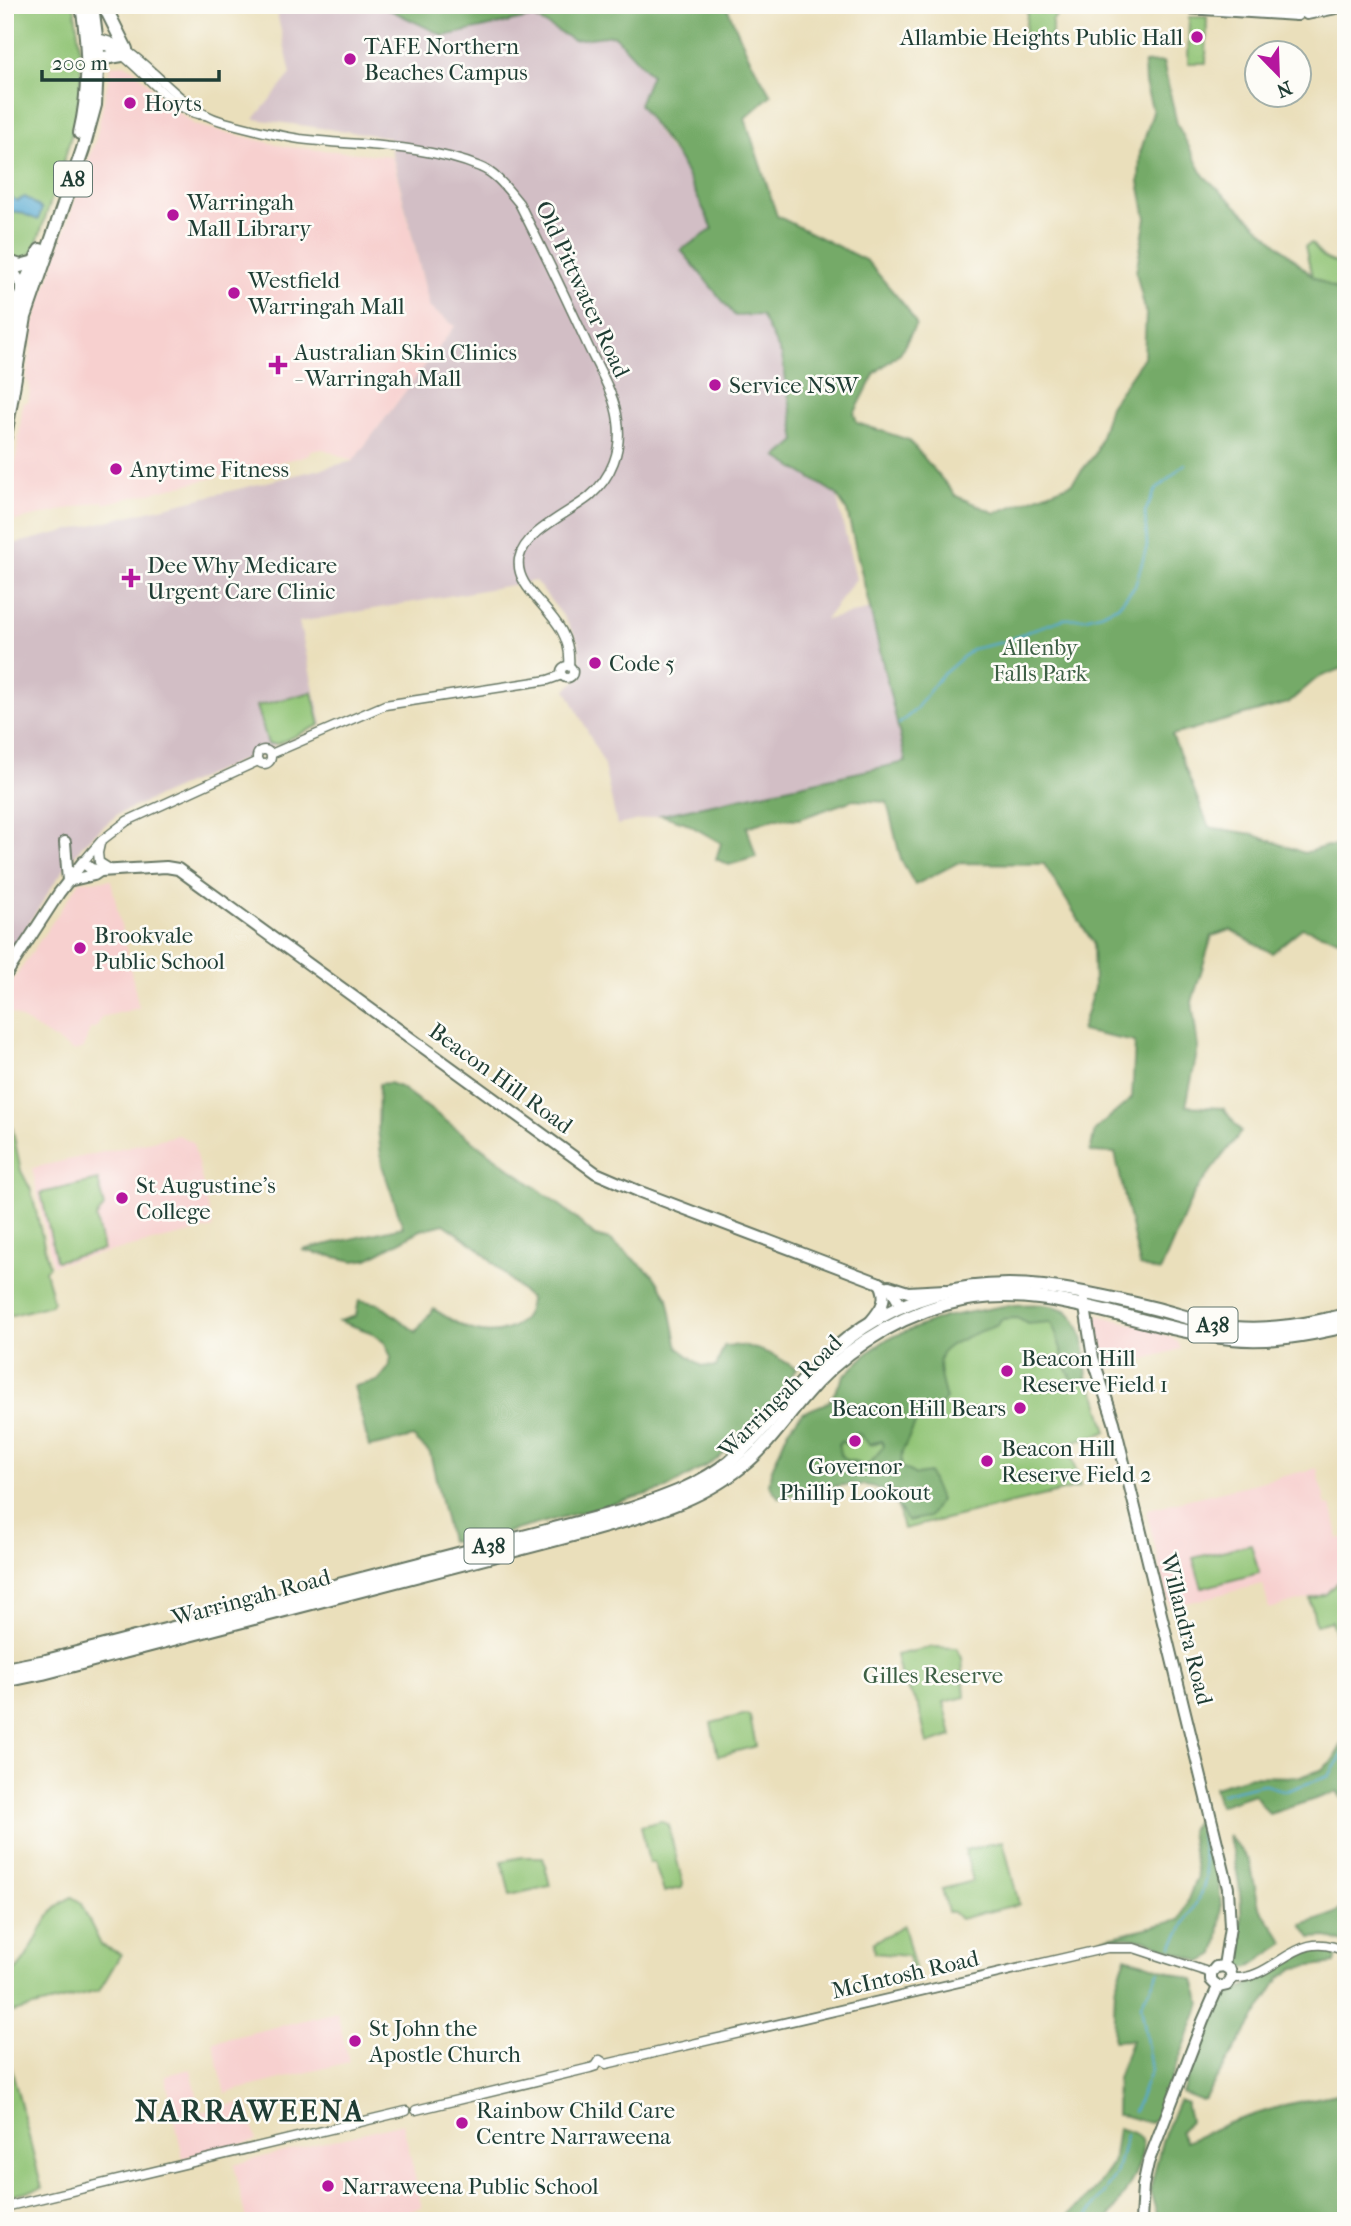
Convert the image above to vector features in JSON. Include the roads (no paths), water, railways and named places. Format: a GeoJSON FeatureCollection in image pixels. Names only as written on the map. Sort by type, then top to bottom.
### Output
{"type":"FeatureCollection","features":[{"type":"Feature","properties":{"kind":"highway","name":"A8"},"geometry":{"type":"LineString","coordinates":[[5,390],[15,314],[60,199],[80,131],[93,45],[82,5]]}},
{"type":"Feature","properties":{"kind":"highway","name":"A8"},"geometry":{"type":"LineString","coordinates":[[5,437],[28,308],[88,133],[97,90],[92,5]]}},
{"type":"Feature","properties":{"kind":"highway"},"geometry":{"type":"LineString","coordinates":[[104,5],[124,52]]}},
{"type":"Feature","properties":{"kind":"highway"},"geometry":{"type":"LineString","coordinates":[[93,45],[124,52]]}},
{"type":"Feature","properties":{"kind":"highway"},"geometry":{"type":"LineString","coordinates":[[7,260],[20,266],[35,262]]}},
{"type":"Feature","properties":{"kind":"highway","name":"Warringah Road"},"geometry":{"type":"LineString","coordinates":[[736,1463],[822,1361],[869,1324],[952,1290],[1002,1284],[1082,1291],[1204,1323],[1237,1328],[1288,1327],[1346,1315]]}},
{"type":"Feature","properties":{"kind":"highway","name":"Warringah Road"},"geometry":{"type":"LineString","coordinates":[[5,1681],[43,1673],[631,1509],[671,1495],[736,1463],[770,1439],[831,1367],[903,1312],[986,1297],[1032,1298],[1085,1305],[1194,1332],[1230,1338],[1285,1338],[1346,1326]]}},
{"type":"Feature","properties":{"kind":"highway","name":"Warringah Road"},"geometry":{"type":"LineString","coordinates":[[5,1669],[291,1603]]}},
{"type":"Feature","properties":{"kind":"main road"},"geometry":{"type":"LineString","coordinates":[[1142,5],[1302,15],[1346,6]]}},
{"type":"Feature","properties":{"kind":"main road"},"geometry":{"type":"LineString","coordinates":[[7,260],[24,286],[28,308]]}},
{"type":"Feature","properties":{"kind":"main road"},"geometry":{"type":"LineString","coordinates":[[5,278],[15,314]]}},
{"type":"Feature","properties":{"kind":"main road"},"geometry":{"type":"LineString","coordinates":[[65,842],[68,881]]}},
{"type":"Feature","properties":{"kind":"main road"},"geometry":{"type":"LineString","coordinates":[[5,976],[83,862],[91,869],[100,871]]}},
{"type":"Feature","properties":{"kind":"main road","name":"Beacon Hill Road"},"geometry":{"type":"LineString","coordinates":[[68,881],[100,871],[166,867],[183,872],[596,1173],[883,1284]]}},
{"type":"Feature","properties":{"kind":"main road"},"geometry":{"type":"LineString","coordinates":[[883,1284],[895,1294],[903,1312]]}},
{"type":"Feature","properties":{"kind":"main road"},"geometry":{"type":"LineString","coordinates":[[869,1324],[884,1303],[883,1284]]}},
{"type":"Feature","properties":{"kind":"main road","name":"Warringah Road"},"geometry":{"type":"LineString","coordinates":[[883,1284],[908,1292],[952,1290]]}},
{"type":"Feature","properties":{"kind":"main road","name":"Willandra Road"},"geometry":{"type":"LineString","coordinates":[[1082,1291],[1093,1358],[1114,1422],[1228,1888],[1230,1927],[1224,1966]]}},
{"type":"Feature","properties":{"kind":"main road"},"geometry":{"type":"LineString","coordinates":[[1224,1966],[1230,1970],[1232,1978],[1227,1985],[1218,1987],[1211,1980],[1211,1973],[1216,1967],[1224,1966]]}},
{"type":"Feature","properties":{"kind":"main road"},"geometry":{"type":"LineString","coordinates":[[1141,2221],[1143,2186],[1148,2163],[1218,1987]]}},
{"type":"Feature","properties":{"kind":"street","name":"Old Pittwater Road"},"geometry":{"type":"LineString","coordinates":[[93,45],[115,42],[176,95],[206,116],[219,121],[281,135],[438,155],[482,167],[502,182],[519,202],[605,382],[618,420],[617,451],[602,483],[586,499],[530,539],[520,555],[521,577],[560,627],[568,646],[569,666],[573,669],[573,674],[567,678],[562,675],[548,680],[385,705],[271,754],[268,764],[258,761],[133,818],[101,841]]}},
{"type":"Feature","properties":{"kind":"street"},"geometry":{"type":"LineString","coordinates":[[83,862],[101,841]]}},
{"type":"Feature","properties":{"kind":"street"},"geometry":{"type":"LineString","coordinates":[[101,841],[99,862],[113,870]]}},
{"type":"Feature","properties":{"kind":"street"},"geometry":{"type":"LineString","coordinates":[[1232,1978],[1252,1976],[1307,1946],[1328,1945],[1346,1952]]}},
{"type":"Feature","properties":{"kind":"street","name":"McIntosh Road"},"geometry":{"type":"LineString","coordinates":[[5,2207],[406,2111],[410,2105],[415,2106],[416,2110],[596,2066],[602,2070],[606,2064],[1107,1948],[1134,1948],[1211,1973]]}},
{"type":"Feature","properties":{"kind":"water"},"geometry":{"type":"Polygon","coordinates":[[[5,193],[17,201],[25,197],[42,209],[38,220],[19,212],[5,211],[5,193]]]}},
{"type":"Feature","properties":{"kind":"waterway"},"geometry":{"type":"LineString","coordinates":[[899,724],[915,710],[940,677],[972,649],[1008,641],[1064,619],[1085,618],[1118,606],[1135,586],[1147,546],[1145,512],[1155,491],[1185,464]]}},
{"type":"Feature","properties":{"kind":"waterway"},"geometry":{"type":"LineString","coordinates":[[1222,1794],[1262,1784],[1285,1791],[1329,1776],[1346,1749]]}},
{"type":"Feature","properties":{"kind":"waterway"},"geometry":{"type":"LineString","coordinates":[[1172,1947],[1202,1892],[1206,1877],[1200,1830]]}},
{"type":"Feature","properties":{"kind":"waterway"},"geometry":{"type":"LineString","coordinates":[[1134,2112],[1151,2070],[1141,2004],[1159,1971]]}},
{"type":"Feature","properties":{"kind":"waterway"},"geometry":{"type":"LineString","coordinates":[[1086,2221],[1116,2175],[1126,2135]]}},
{"type":"Feature","properties":{"kind":"place","name":"Allambie Heights Public Hall"},"geometry":{"type":"Point","coordinates":[1197,37]}},
{"type":"Feature","properties":{"kind":"place","name":"TAFE Northern Beaches Campus"},"geometry":{"type":"Point","coordinates":[350,59]}},
{"type":"Feature","properties":{"kind":"place","name":"Hoyts"},"geometry":{"type":"Point","coordinates":[130,103]}},
{"type":"Feature","properties":{"kind":"place","name":"Warringah Mall Library"},"geometry":{"type":"Point","coordinates":[173,215]}},
{"type":"Feature","properties":{"kind":"place","name":"Westfield Warringah Mall"},"geometry":{"type":"Point","coordinates":[234,293]}},
{"type":"Feature","properties":{"kind":"place","name":"Australian Skin Clinics - Warringah Mall"},"geometry":{"type":"Point","coordinates":[278,365]}},
{"type":"Feature","properties":{"kind":"place","name":"Service NSW"},"geometry":{"type":"Point","coordinates":[715,385]}},
{"type":"Feature","properties":{"kind":"place","name":"Anytime Fitness"},"geometry":{"type":"Point","coordinates":[116,469]}},
{"type":"Feature","properties":{"kind":"place","name":"Dee Why Medicare Urgent Care Clinic"},"geometry":{"type":"Point","coordinates":[131,578]}},
{"type":"Feature","properties":{"kind":"place","name":"Code 5"},"geometry":{"type":"Point","coordinates":[595,663]}},
{"type":"Feature","properties":{"kind":"place","name":"Brookvale Public School"},"geometry":{"type":"Point","coordinates":[80,948]}},
{"type":"Feature","properties":{"kind":"place","name":"St Augustine's College"},"geometry":{"type":"Point","coordinates":[122,1198]}},
{"type":"Feature","properties":{"kind":"place","name":"Beacon Hill Reserve Field 1"},"geometry":{"type":"Point","coordinates":[1007,1371]}},
{"type":"Feature","properties":{"kind":"place","name":"Beacon Hill Bears"},"geometry":{"type":"Point","coordinates":[1020,1408]}},
{"type":"Feature","properties":{"kind":"place","name":"Governor Phillip Lookout"},"geometry":{"type":"Point","coordinates":[855,1441]}},
{"type":"Feature","properties":{"kind":"place","name":"Beacon Hill Reserve Field 2"},"geometry":{"type":"Point","coordinates":[987,1461]}},
{"type":"Feature","properties":{"kind":"place","name":"St John the Apostle Church"},"geometry":{"type":"Point","coordinates":[355,2041]}},
{"type":"Feature","properties":{"kind":"place","name":"Rainbow Child Care Centre Narraweena"},"geometry":{"type":"Point","coordinates":[462,2123]}},
{"type":"Feature","properties":{"kind":"place","name":"Narraweena Public School"},"geometry":{"type":"Point","coordinates":[328,2186]}},
{"type":"Feature","properties":{"kind":"district","name":"NARRAWEENA"},"geometry":{"type":"Point","coordinates":[250,2111]}},
{"type":"Feature","properties":{"kind":"park label","name":"Allenby Falls Park"},"geometry":{"type":"Point","coordinates":[1040,660]}},
{"type":"Feature","properties":{"kind":"park label","name":"Gilles Reserve"},"geometry":{"type":"Point","coordinates":[933,1675]}}]}
